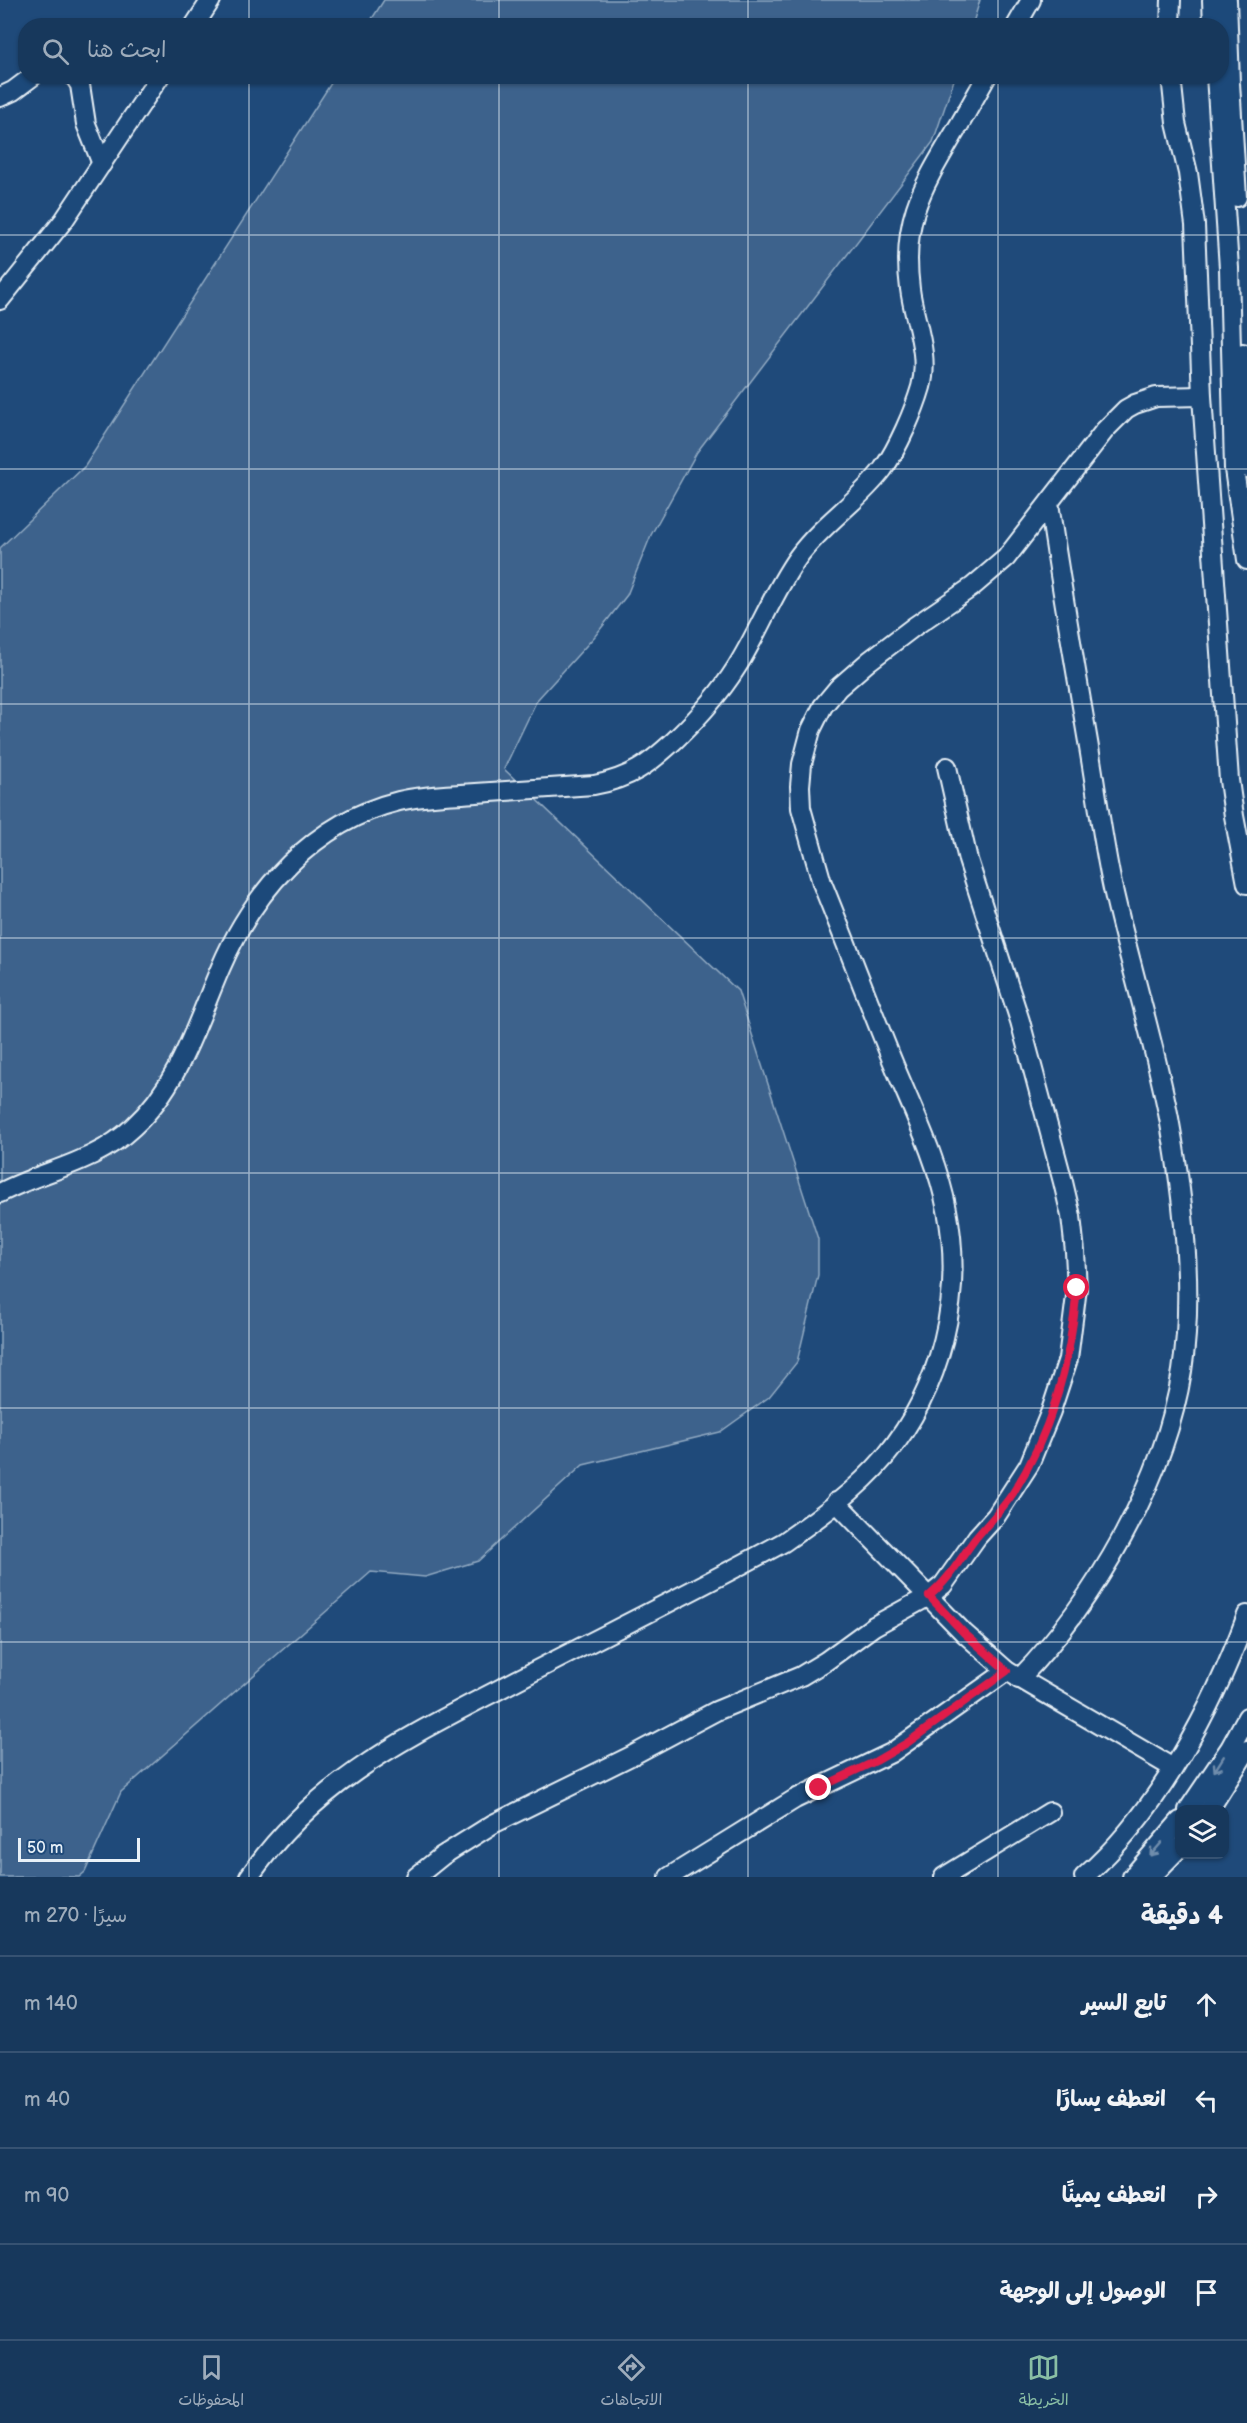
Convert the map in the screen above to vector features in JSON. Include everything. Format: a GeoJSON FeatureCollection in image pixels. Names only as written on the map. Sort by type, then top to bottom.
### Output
{"type":"FeatureCollection","features":[{"type":"Feature","properties":{"kind":"street"},"geometry":{"type":"LineString","coordinates":[[199,18],[211,0]]}},
{"type":"Feature","properties":{"kind":"street"},"geometry":{"type":"LineString","coordinates":[[1021,18],[1031,0]]}},
{"type":"Feature","properties":{"kind":"street"},"geometry":{"type":"LineString","coordinates":[[1212,0],[1213,18]]}},
{"type":"Feature","properties":{"kind":"street"},"geometry":{"type":"LineString","coordinates":[[1227,0],[1228,18]]}},
{"type":"Feature","properties":{"kind":"street"},"geometry":{"type":"LineString","coordinates":[[1169,2],[1170,18]]}},
{"type":"Feature","properties":{"kind":"street"},"geometry":{"type":"LineString","coordinates":[[1229,55],[1241,266],[1242,503],[1247,560]]}},
{"type":"Feature","properties":{"kind":"street"},"geometry":{"type":"LineString","coordinates":[[0,108],[7,94],[21,84]]}},
{"type":"Feature","properties":{"kind":"street"},"geometry":{"type":"LineString","coordinates":[[79,84],[86,124],[102,164]]}},
{"type":"Feature","properties":{"kind":"street"},"geometry":{"type":"LineString","coordinates":[[0,300],[64,220],[155,84]]}},
{"type":"Feature","properties":{"kind":"street"},"geometry":{"type":"LineString","coordinates":[[0,1193],[43,1173],[71,1166],[98,1154],[122,1137],[146,1114],[176,1072],[227,954],[248,915],[284,869],[330,830],[375,808],[416,798],[611,782],[628,776],[657,758],[707,707],[736,667],[768,606],[797,559],[824,526],[882,470],[917,398],[924,369],[924,354],[909,287],[909,235],[914,213],[931,171],[982,84]]}},
{"type":"Feature","properties":{"kind":"street"},"geometry":{"type":"LineString","coordinates":[[1172,84],[1176,123],[1188,173],[1193,208],[1202,396],[1229,780],[1247,884]]}},
{"type":"Feature","properties":{"kind":"street"},"geometry":{"type":"LineString","coordinates":[[1217,84],[1243,468]]}},
{"type":"Feature","properties":{"kind":"street"},"geometry":{"type":"LineString","coordinates":[[249,1877],[294,1821],[340,1781],[427,1728],[775,1547],[811,1523],[862,1481],[904,1431],[921,1402],[943,1346],[949,1319],[953,1264],[948,1218],[940,1182],[822,883],[801,808],[802,764],[811,730],[830,696],[892,643],[1006,558],[1105,430],[1126,409],[1156,397],[1202,396]]}},
{"type":"Feature","properties":{"kind":"street"},"geometry":{"type":"LineString","coordinates":[[669,1877],[795,1799],[899,1748],[1013,1675],[1065,1628],[1085,1600],[1127,1527],[1149,1482],[1175,1404],[1185,1341],[1186,1288],[1184,1235],[1170,1129],[1104,846],[1069,641],[1049,503]]}},
{"type":"Feature","properties":{"kind":"street"},"geometry":{"type":"LineString","coordinates":[[416,1877],[442,1856],[493,1824],[716,1711],[801,1676],[874,1626],[929,1596],[943,1585],[996,1516],[1029,1465],[1068,1359],[1077,1288],[1071,1216],[1020,1021],[968,860],[947,767]]}},
{"type":"Feature","properties":{"kind":"street"},"geometry":{"type":"LineString","coordinates":[[836,1503],[964,1633],[1013,1675],[1173,1768]]}},
{"type":"Feature","properties":{"kind":"street"},"geometry":{"type":"LineString","coordinates":[[1084,1877],[1124,1838],[1150,1804],[1173,1768],[1224,1671],[1247,1615]]}},
{"type":"Feature","properties":{"kind":"street"},"geometry":{"type":"LineString","coordinates":[[1191,1805],[1230,1748],[1247,1717]]}},
{"type":"Feature","properties":{"kind":"street"},"geometry":{"type":"LineString","coordinates":[[1212,1805],[1247,1750]]}},
{"type":"Feature","properties":{"kind":"street"},"geometry":{"type":"LineString","coordinates":[[944,1877],[1050,1812]]}},
{"type":"Feature","properties":{"kind":"street"},"geometry":{"type":"LineString","coordinates":[[1132,1877],[1175,1826]]}},
{"type":"Feature","properties":{"kind":"street"},"geometry":{"type":"LineString","coordinates":[[1151,1877],[1175,1851]]}},
{"type":"Feature","properties":{"kind":"shaded area"},"geometry":{"type":"Polygon","coordinates":[[[384,0],[980,0],[974,18],[372,18],[384,0]]]}},
{"type":"Feature","properties":{"kind":"shaded area"},"geometry":{"type":"Polygon","coordinates":[[[331,84],[953,84],[933,142],[697,452],[651,535],[627,595],[595,636],[537,700],[504,769],[738,991],[818,1239],[818,1275],[797,1362],[769,1397],[720,1432],[583,1465],[478,1561],[425,1577],[371,1572],[121,1792],[85,1872],[79,1877],[0,1877],[0,548],[85,466],[331,84]]]}},
{"type":"Feature","properties":{"kind":"route"},"geometry":{"type":"LineString","coordinates":[[819,1788],[876,1761],[907,1743],[1007,1671],[964,1633],[929,1596],[943,1585],[996,1516],[1029,1465],[1051,1411],[1068,1359],[1077,1288]]}}]}
